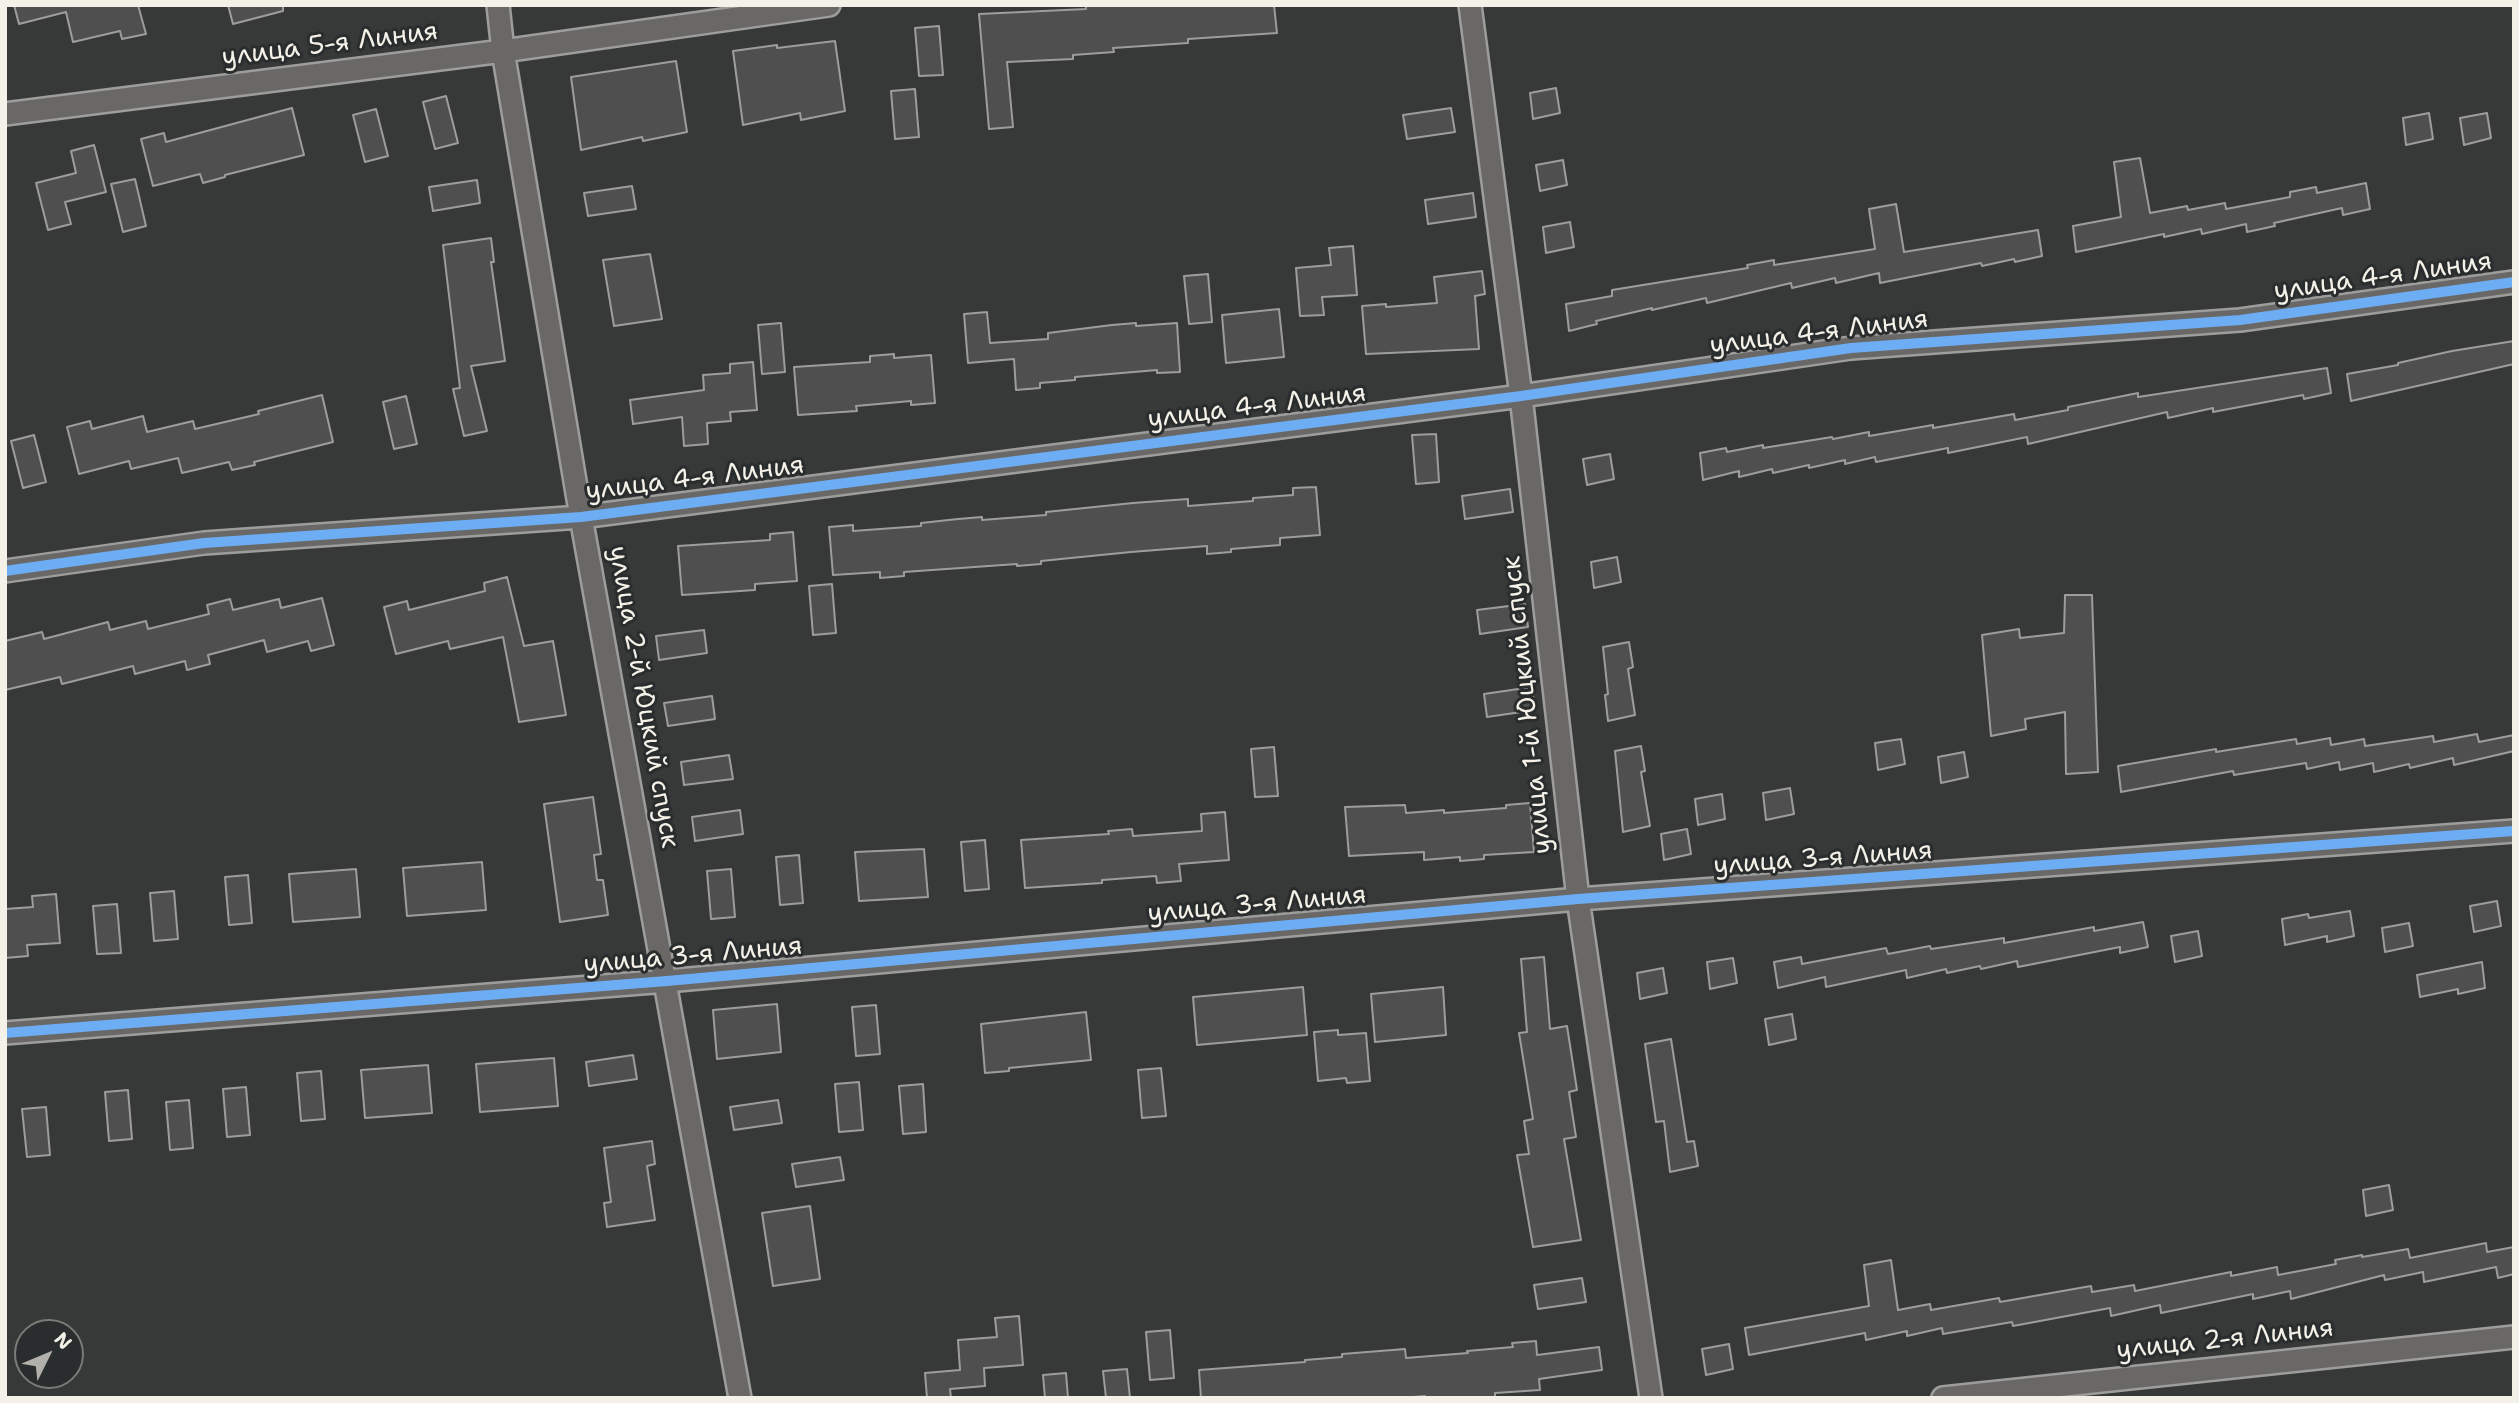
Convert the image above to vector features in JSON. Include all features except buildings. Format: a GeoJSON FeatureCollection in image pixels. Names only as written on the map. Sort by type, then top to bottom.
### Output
{"type":"FeatureCollection","features":[{"type":"Feature","properties":{"kind":"street","name":"улица 2-й Юцкий спуск"},"geometry":{"type":"LineString","coordinates":[[498,5],[503,51],[582,517],[740,1398]]}},
{"type":"Feature","properties":{"kind":"street","name":"улица 5-я Линия"},"geometry":{"type":"LineString","coordinates":[[5,114],[503,51],[829,5]]}},
{"type":"Feature","properties":{"kind":"street","name":"улица 1-й Юцкий спуск"},"geometry":{"type":"LineString","coordinates":[[1470,5],[1521,396],[1578,899],[1651,1398]]}},
{"type":"Feature","properties":{"kind":"street","name":"улица 4-я Линия"},"geometry":{"type":"LineString","coordinates":[[5,572],[204,543],[582,517],[1521,396],[1851,348],[2240,320],[2514,282]]}},
{"type":"Feature","properties":{"kind":"street","name":"улица 3-я Линия"},"geometry":{"type":"LineString","coordinates":[[5,1033],[667,981],[1578,899],[2514,831]]}},
{"type":"Feature","properties":{"kind":"street","name":"улица 2-я Линия"},"geometry":{"type":"LineString","coordinates":[[1942,1398],[2514,1337]]}},
{"type":"Feature","properties":{"kind":"cycle path"},"geometry":{"type":"LineString","coordinates":[[5,571],[204,543],[581,517],[1521,396],[1851,348],[2240,320],[2514,282]]}},
{"type":"Feature","properties":{"kind":"cycle path"},"geometry":{"type":"LineString","coordinates":[[5,1033],[667,981],[1578,899],[2514,831]]}}]}
